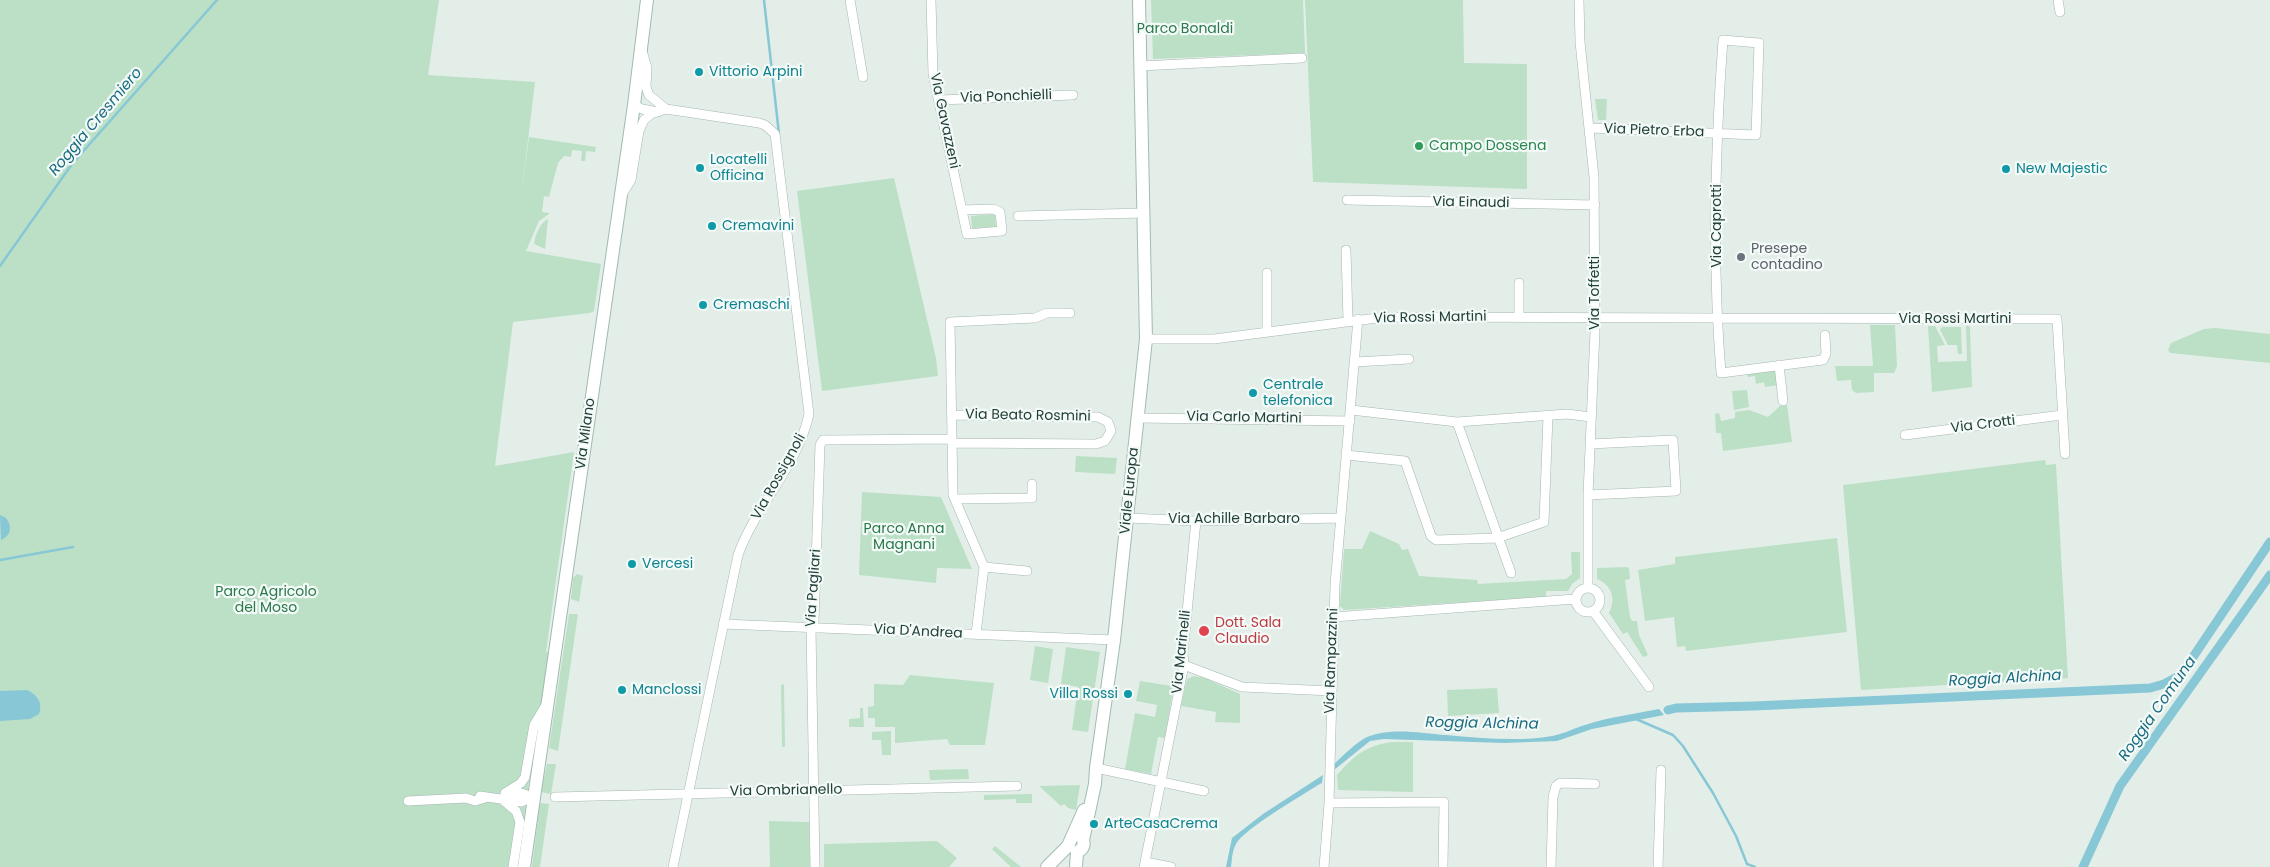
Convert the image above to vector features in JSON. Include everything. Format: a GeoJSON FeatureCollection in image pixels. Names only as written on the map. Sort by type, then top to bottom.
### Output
{"type":"FeatureCollection","features":[{"type":"Feature","properties":{"kind":"street","name":"Via Milano"},"geometry":{"type":"LineString","coordinates":[[524,867],[642,49],[647,0]]}},
{"type":"Feature","properties":{"kind":"street"},"geometry":{"type":"LineString","coordinates":[[850,0],[863,77]]}},
{"type":"Feature","properties":{"kind":"street","name":"Via Gavazzeni"},"geometry":{"type":"LineString","coordinates":[[931,0],[933,74],[967,234],[1002,231],[1000,212],[993,209],[962,210]]}},
{"type":"Feature","properties":{"kind":"street","name":"Viale Europa"},"geometry":{"type":"LineString","coordinates":[[1075,844],[1089,783],[1096,768],[1114,640],[1146,339],[1138,0]]}},
{"type":"Feature","properties":{"kind":"street","name":"Via Toffetti"},"geometry":{"type":"LineString","coordinates":[[1579,0],[1580,42],[1590,128],[1595,205],[1595,317],[1588,495],[1588,588]]}},
{"type":"Feature","properties":{"kind":"street"},"geometry":{"type":"LineString","coordinates":[[2058,0],[2060,12]]}},
{"type":"Feature","properties":{"kind":"street","name":"Via Pietro Erba"},"geometry":{"type":"LineString","coordinates":[[1590,128],[1756,136],[1758,43],[1723,40],[1717,133]]}},
{"type":"Feature","properties":{"kind":"street"},"geometry":{"type":"LineString","coordinates":[[621,197],[631,180],[639,132],[644,120],[661,108],[649,95],[646,86],[647,68],[642,49]]}},
{"type":"Feature","properties":{"kind":"street"},"geometry":{"type":"LineString","coordinates":[[1140,66],[1302,58]]}},
{"type":"Feature","properties":{"kind":"street","name":"Via Ponchielli"},"geometry":{"type":"LineString","coordinates":[[939,100],[1072,95]]}},
{"type":"Feature","properties":{"kind":"street","name":"Via Rossignoli"},"geometry":{"type":"LineString","coordinates":[[634,105],[642,110],[661,108],[759,123],[766,125],[775,134],[809,414],[800,444],[743,541],[723,624],[673,867]]}},
{"type":"Feature","properties":{"kind":"street","name":"Via Caprotti"},"geometry":{"type":"LineString","coordinates":[[1716,319],[1717,133]]}},
{"type":"Feature","properties":{"kind":"street","name":"Via Einaudi"},"geometry":{"type":"LineString","coordinates":[[1347,200],[1595,205]]}},
{"type":"Feature","properties":{"kind":"street"},"geometry":{"type":"LineString","coordinates":[[1018,216],[1144,213]]}},
{"type":"Feature","properties":{"kind":"street"},"geometry":{"type":"LineString","coordinates":[[1346,250],[1348,321]]}},
{"type":"Feature","properties":{"kind":"street"},"geometry":{"type":"LineString","coordinates":[[1267,273],[1267,331]]}},
{"type":"Feature","properties":{"kind":"street"},"geometry":{"type":"LineString","coordinates":[[1518,317],[1519,283]]}},
{"type":"Feature","properties":{"kind":"street"},"geometry":{"type":"LineString","coordinates":[[976,634],[984,567],[954,499],[952,478],[950,322],[1035,318],[1047,313],[1070,313]]}},
{"type":"Feature","properties":{"kind":"street","name":"Via Rossi Martini"},"geometry":{"type":"LineString","coordinates":[[1146,339],[1214,339],[1385,316],[1716,319],[2057,319],[2065,454]]}},
{"type":"Feature","properties":{"kind":"street","name":"Via Rampazzini"},"geometry":{"type":"LineString","coordinates":[[1324,867],[1340,518],[1358,319]]}},
{"type":"Feature","properties":{"kind":"street"},"geometry":{"type":"LineString","coordinates":[[1716,319],[1721,373],[1823,360],[1826,354],[1826,335]]}},
{"type":"Feature","properties":{"kind":"street"},"geometry":{"type":"LineString","coordinates":[[1355,362],[1409,359]]}},
{"type":"Feature","properties":{"kind":"street"},"geometry":{"type":"LineString","coordinates":[[1778,365],[1783,401]]}},
{"type":"Feature","properties":{"kind":"street"},"geometry":{"type":"LineString","coordinates":[[1351,410],[1458,422],[1567,414],[1591,417]]}},
{"type":"Feature","properties":{"kind":"street","name":"Via Beato Rosmini"},"geometry":{"type":"LineString","coordinates":[[952,415],[1098,417],[1108,422],[1111,432],[1105,441],[1096,444],[952,441]]}},
{"type":"Feature","properties":{"kind":"street","name":"Via Crotti"},"geometry":{"type":"LineString","coordinates":[[1905,435],[2062,415]]}},
{"type":"Feature","properties":{"kind":"street"},"geometry":{"type":"LineString","coordinates":[[1346,455],[1405,461],[1431,536],[1436,540],[1497,538],[1544,522],[1548,416]]}},
{"type":"Feature","properties":{"kind":"street","name":"Via Carlo Martini"},"geometry":{"type":"LineString","coordinates":[[1138,418],[1350,420]]}},
{"type":"Feature","properties":{"kind":"street"},"geometry":{"type":"LineString","coordinates":[[1458,422],[1497,538],[1511,573]]}},
{"type":"Feature","properties":{"kind":"street","name":"Via Pagliari"},"geometry":{"type":"LineString","coordinates":[[815,867],[810,627],[814,622],[820,445],[823,440],[952,441]]}},
{"type":"Feature","properties":{"kind":"street"},"geometry":{"type":"LineString","coordinates":[[1588,495],[1676,491],[1673,440],[1590,444]]}},
{"type":"Feature","properties":{"kind":"street"},"geometry":{"type":"LineString","coordinates":[[954,499],[1032,498],[1032,484]]}},
{"type":"Feature","properties":{"kind":"street","name":"Via Achille Barbaro"},"geometry":{"type":"LineString","coordinates":[[1128,518],[1196,521],[1340,518]]}},
{"type":"Feature","properties":{"kind":"street","name":"Via Marinelli"},"geometry":{"type":"LineString","coordinates":[[1144,864],[1184,665],[1184,644],[1196,521]]}},
{"type":"Feature","properties":{"kind":"street"},"geometry":{"type":"LineString","coordinates":[[984,567],[1027,571]]}},
{"type":"Feature","properties":{"kind":"street"},"geometry":{"type":"LineString","coordinates":[[1588,588],[1596,590],[1600,597],[1599,605],[1593,611],[1582,612],[1577,606],[1575,599],[1578,592],[1588,588]]}},
{"type":"Feature","properties":{"kind":"street"},"geometry":{"type":"LineString","coordinates":[[1334,617],[1575,599]]}},
{"type":"Feature","properties":{"kind":"street"},"geometry":{"type":"LineString","coordinates":[[1593,611],[1649,687]]}},
{"type":"Feature","properties":{"kind":"street","name":"Via D'Andrea"},"geometry":{"type":"LineString","coordinates":[[723,624],[1114,640]]}},
{"type":"Feature","properties":{"kind":"street"},"geometry":{"type":"LineString","coordinates":[[1184,665],[1242,687],[1332,691]]}},
{"type":"Feature","properties":{"kind":"street"},"geometry":{"type":"LineString","coordinates":[[502,798],[521,783],[524,777],[534,725],[547,702]]}},
{"type":"Feature","properties":{"kind":"street"},"geometry":{"type":"LineString","coordinates":[[1096,768],[1204,790]]}},
{"type":"Feature","properties":{"kind":"street"},"geometry":{"type":"LineString","coordinates":[[1658,867],[1661,770]]}},
{"type":"Feature","properties":{"kind":"street"},"geometry":{"type":"LineString","coordinates":[[1551,867],[1554,790],[1560,783],[1595,784]]}},
{"type":"Feature","properties":{"kind":"street","name":"Via Ombrianello"},"geometry":{"type":"LineString","coordinates":[[555,797],[1017,786]]}},
{"type":"Feature","properties":{"kind":"street"},"geometry":{"type":"LineString","coordinates":[[408,801],[466,798],[474,795],[520,802],[533,797]]}},
{"type":"Feature","properties":{"kind":"street"},"geometry":{"type":"LineString","coordinates":[[502,798],[516,811],[520,822],[513,867]]}},
{"type":"Feature","properties":{"kind":"street"},"geometry":{"type":"LineString","coordinates":[[1328,803],[1444,802],[1443,867]]}},
{"type":"Feature","properties":{"kind":"street"},"geometry":{"type":"LineString","coordinates":[[1047,867],[1075,844]]}},
{"type":"Feature","properties":{"kind":"street"},"geometry":{"type":"LineString","coordinates":[[1075,844],[1076,867]]}},
{"type":"Feature","properties":{"kind":"street"},"geometry":{"type":"LineString","coordinates":[[1144,864],[1171,867]]}},
{"type":"Feature","properties":{"kind":"green space","name":"Parco Agricolo del Moso"},"geometry":{"type":"Polygon","coordinates":[[[0,0],[439,0],[428,75],[535,82],[521,198],[529,137],[596,147],[595,152],[586,151],[585,161],[581,161],[582,151],[572,150],[571,157],[564,156],[558,163],[549,197],[544,196],[542,212],[549,214],[539,221],[526,251],[601,264],[594,311],[513,322],[495,466],[574,452],[546,652],[550,652],[543,700],[539,708],[517,867],[0,867],[0,0]]]}},
{"type":"Feature","properties":{"kind":"green space","name":"Parco Bonaldi"},"geometry":{"type":"Polygon","coordinates":[[[1151,0],[1303,0],[1305,53],[1153,59],[1151,0]]]}},
{"type":"Feature","properties":{"kind":"green space","name":"Campo Dossena"},"geometry":{"type":"Polygon","coordinates":[[[1305,0],[1463,0],[1464,63],[1527,64],[1527,189],[1313,182],[1305,0]]]}},
{"type":"Feature","properties":{"kind":"green space"},"geometry":{"type":"Polygon","coordinates":[[[1595,99],[1607,99],[1606,120],[1598,120],[1595,99]]]}},
{"type":"Feature","properties":{"kind":"green space"},"geometry":{"type":"Polygon","coordinates":[[[894,178],[936,358],[938,376],[822,391],[797,191],[894,178]]]}},
{"type":"Feature","properties":{"kind":"green space"},"geometry":{"type":"Polygon","coordinates":[[[995,214],[996,227],[972,228],[971,216],[995,214]]]}},
{"type":"Feature","properties":{"kind":"green space"},"geometry":{"type":"Polygon","coordinates":[[[548,219],[545,249],[534,244],[538,230],[548,219]]]}},
{"type":"Feature","properties":{"kind":"green space"},"geometry":{"type":"Polygon","coordinates":[[[1870,325],[1895,325],[1897,366],[1894,373],[1874,373],[1874,392],[1856,393],[1852,390],[1851,380],[1837,381],[1835,366],[1873,366],[1870,325]]]}},
{"type":"Feature","properties":{"kind":"green space"},"geometry":{"type":"Polygon","coordinates":[[[1966,325],[1970,327],[1972,387],[1932,392],[1928,326],[1935,326],[1945,345],[1937,346],[1938,362],[1967,361],[1966,325]]]}},
{"type":"Feature","properties":{"kind":"green space"},"geometry":{"type":"Polygon","coordinates":[[[1942,327],[1961,327],[1962,354],[1958,354],[1957,345],[1948,345],[1940,330],[1942,327]]]}},
{"type":"Feature","properties":{"kind":"green space"},"geometry":{"type":"Polygon","coordinates":[[[2215,328],[2270,334],[2270,363],[2170,353],[2168,350],[2171,343],[2204,329],[2215,328]]]}},
{"type":"Feature","properties":{"kind":"green space"},"geometry":{"type":"Polygon","coordinates":[[[1776,370],[1778,385],[1765,387],[1764,382],[1756,384],[1755,376],[1748,377],[1747,373],[1776,370]]]}},
{"type":"Feature","properties":{"kind":"green space"},"geometry":{"type":"Polygon","coordinates":[[[1747,390],[1749,407],[1734,410],[1732,391],[1747,390]]]}},
{"type":"Feature","properties":{"kind":"green space"},"geometry":{"type":"Polygon","coordinates":[[[1787,405],[1792,442],[1723,451],[1721,433],[1716,433],[1715,414],[1719,413],[1721,421],[1735,418],[1735,412],[1749,410],[1768,417],[1780,406],[1787,405]]]}},
{"type":"Feature","properties":{"kind":"green space"},"geometry":{"type":"Polygon","coordinates":[[[1076,456],[1117,458],[1115,474],[1075,472],[1076,456]]]}},
{"type":"Feature","properties":{"kind":"green space"},"geometry":{"type":"Polygon","coordinates":[[[2045,460],[2046,465],[2056,464],[2068,678],[1861,690],[1843,485],[2045,460]]]}},
{"type":"Feature","properties":{"kind":"green space","name":"Parco Anna Magnani"},"geometry":{"type":"Polygon","coordinates":[[[862,492],[941,497],[972,569],[937,568],[936,583],[859,575],[862,492]]]}},
{"type":"Feature","properties":{"kind":"green space"},"geometry":{"type":"Polygon","coordinates":[[[1370,531],[1399,544],[1402,550],[1408,549],[1419,576],[1477,580],[1478,584],[1566,579],[1572,574],[1571,552],[1580,552],[1580,578],[1572,584],[1568,591],[1546,591],[1546,597],[1344,610],[1340,606],[1344,549],[1362,549],[1370,531]]]}},
{"type":"Feature","properties":{"kind":"green space"},"geometry":{"type":"Polygon","coordinates":[[[1837,538],[1847,632],[1686,651],[1685,646],[1677,647],[1674,617],[1645,621],[1638,570],[1675,564],[1675,557],[1837,538]]]}},
{"type":"Feature","properties":{"kind":"green space"},"geometry":{"type":"Polygon","coordinates":[[[1597,568],[1629,568],[1630,579],[1625,580],[1630,617],[1632,621],[1637,621],[1639,635],[1648,655],[1643,657],[1627,632],[1623,634],[1609,613],[1612,603],[1611,593],[1606,585],[1597,579],[1597,568]]]}},
{"type":"Feature","properties":{"kind":"green space"},"geometry":{"type":"Polygon","coordinates":[[[577,574],[583,576],[579,602],[571,599],[573,578],[577,574]]]}},
{"type":"Feature","properties":{"kind":"green space"},"geometry":{"type":"Polygon","coordinates":[[[569,614],[578,614],[558,751],[549,748],[569,614]]]}},
{"type":"Feature","properties":{"kind":"green space"},"geometry":{"type":"Polygon","coordinates":[[[1035,646],[1053,649],[1048,683],[1030,680],[1035,646]]]}},
{"type":"Feature","properties":{"kind":"green space"},"geometry":{"type":"Polygon","coordinates":[[[1066,647],[1100,652],[1088,732],[1072,730],[1078,687],[1061,684],[1066,647]]]}},
{"type":"Feature","properties":{"kind":"green space"},"geometry":{"type":"Polygon","coordinates":[[[910,675],[994,683],[985,745],[950,745],[947,739],[895,743],[895,727],[875,727],[875,718],[868,718],[868,707],[874,706],[874,684],[903,685],[910,675]]]}},
{"type":"Feature","properties":{"kind":"green space"},"geometry":{"type":"Polygon","coordinates":[[[1194,676],[1205,678],[1240,694],[1240,723],[1215,722],[1216,712],[1181,706],[1187,679],[1194,676]]]}},
{"type":"Feature","properties":{"kind":"green space"},"geometry":{"type":"Polygon","coordinates":[[[1140,681],[1172,686],[1173,690],[1165,738],[1158,737],[1151,774],[1125,769],[1135,713],[1155,717],[1157,705],[1136,701],[1140,681]]]}},
{"type":"Feature","properties":{"kind":"green space"},"geometry":{"type":"Polygon","coordinates":[[[784,684],[785,747],[782,747],[781,685],[784,684]]]}},
{"type":"Feature","properties":{"kind":"green space"},"geometry":{"type":"Polygon","coordinates":[[[1497,688],[1499,713],[1448,716],[1447,690],[1497,688]]]}},
{"type":"Feature","properties":{"kind":"green space"},"geometry":{"type":"Polygon","coordinates":[[[860,708],[863,708],[864,727],[849,727],[849,719],[860,718],[860,708]]]}},
{"type":"Feature","properties":{"kind":"green space"},"geometry":{"type":"Polygon","coordinates":[[[891,731],[891,755],[882,755],[881,740],[872,740],[872,732],[891,731]]]}},
{"type":"Feature","properties":{"kind":"green space"},"geometry":{"type":"Polygon","coordinates":[[[1392,742],[1413,742],[1413,792],[1338,790],[1337,775],[1349,762],[1367,749],[1392,742]]]}},
{"type":"Feature","properties":{"kind":"green space"},"geometry":{"type":"Polygon","coordinates":[[[547,764],[556,764],[551,794],[541,792],[547,764]]]}},
{"type":"Feature","properties":{"kind":"green space"},"geometry":{"type":"Polygon","coordinates":[[[968,769],[969,779],[930,780],[929,770],[968,769]]]}},
{"type":"Feature","properties":{"kind":"green space"},"geometry":{"type":"Polygon","coordinates":[[[1080,785],[1076,810],[1068,808],[1064,804],[1061,806],[1039,786],[1080,785]]]}},
{"type":"Feature","properties":{"kind":"green space"},"geometry":{"type":"Polygon","coordinates":[[[1032,794],[1032,803],[1016,803],[1016,799],[984,800],[984,795],[1032,794]]]}},
{"type":"Feature","properties":{"kind":"green space"},"geometry":{"type":"Polygon","coordinates":[[[540,803],[549,804],[540,867],[532,867],[540,803]]]}},
{"type":"Feature","properties":{"kind":"green space"},"geometry":{"type":"Polygon","coordinates":[[[769,821],[809,822],[810,867],[770,867],[769,821]]]}},
{"type":"Feature","properties":{"kind":"green space"},"geometry":{"type":"Polygon","coordinates":[[[937,841],[957,858],[949,867],[824,867],[824,844],[937,841]]]}},
{"type":"Feature","properties":{"kind":"green space"},"geometry":{"type":"Polygon","coordinates":[[[995,846],[1021,867],[1011,867],[992,849],[995,846]]]}},
{"type":"Feature","properties":{"kind":"water"},"geometry":{"type":"Polygon","coordinates":[[[0,515],[6,518],[10,527],[7,536],[1,540],[0,515]]]}},
{"type":"Feature","properties":{"kind":"water"},"geometry":{"type":"Polygon","coordinates":[[[27,690],[39,700],[39,714],[30,719],[0,721],[0,691],[27,690]]]}},
{"type":"Feature","properties":{"kind":"water","name":"Roggia Alchina"},"geometry":{"type":"Polygon","coordinates":[[[1659,709],[1664,715],[1592,729],[1557,741],[1504,743],[1384,739],[1370,741],[1334,770],[1334,764],[1350,749],[1367,737],[1386,732],[1396,731],[1499,739],[1539,738],[1556,735],[1603,720],[1659,709]]]}},
{"type":"Feature","properties":{"kind":"water"},"geometry":{"type":"Polygon","coordinates":[[[1323,775],[1322,783],[1274,813],[1241,837],[1236,844],[1232,856],[1231,867],[1226,867],[1232,838],[1263,814],[1323,775]]]}},
{"type":"Feature","properties":{"kind":"waterway","name":"Roggia Cresmiero"},"geometry":{"type":"LineString","coordinates":[[0,266],[72,164],[217,0]]}},
{"type":"Feature","properties":{"kind":"waterway"},"geometry":{"type":"LineString","coordinates":[[764,0],[779,134]]}},
{"type":"Feature","properties":{"kind":"waterway","name":"Roggia Alchina"},"geometry":{"type":"LineString","coordinates":[[1668,710],[1676,708],[2150,688],[2164,684],[2181,675],[2270,542]]}},
{"type":"Feature","properties":{"kind":"waterway"},"geometry":{"type":"LineString","coordinates":[[0,560],[73,547]]}},
{"type":"Feature","properties":{"kind":"waterway","name":"Roggia Comuna"},"geometry":{"type":"LineString","coordinates":[[2083,867],[2120,786],[2270,575]]}},
{"type":"Feature","properties":{"kind":"waterway"},"geometry":{"type":"LineString","coordinates":[[1636,719],[1673,735],[1683,746],[1713,793],[1736,836],[1747,864],[1755,867]]}},
{"type":"Feature","properties":{"kind":"place","name":"Vittorio Arpini"},"geometry":{"type":"Point","coordinates":[699,72]}},
{"type":"Feature","properties":{"kind":"place","name":"Campo Dossena"},"geometry":{"type":"Point","coordinates":[1419,146]}},
{"type":"Feature","properties":{"kind":"place","name":"Locatelli Officina"},"geometry":{"type":"Point","coordinates":[700,168]}},
{"type":"Feature","properties":{"kind":"place","name":"New Majestic"},"geometry":{"type":"Point","coordinates":[2006,169]}},
{"type":"Feature","properties":{"kind":"place","name":"Cremavini"},"geometry":{"type":"Point","coordinates":[712,226]}},
{"type":"Feature","properties":{"kind":"place","name":"Presepe contadino"},"geometry":{"type":"Point","coordinates":[1741,257]}},
{"type":"Feature","properties":{"kind":"place","name":"Cremaschi"},"geometry":{"type":"Point","coordinates":[703,305]}},
{"type":"Feature","properties":{"kind":"place","name":"Centrale telefonica"},"geometry":{"type":"Point","coordinates":[1253,393]}},
{"type":"Feature","properties":{"kind":"place","name":"Vercesi"},"geometry":{"type":"Point","coordinates":[632,564]}},
{"type":"Feature","properties":{"kind":"place","name":"Dott. Sala Claudio"},"geometry":{"type":"Point","coordinates":[1204,631]}},
{"type":"Feature","properties":{"kind":"place","name":"Manclossi"},"geometry":{"type":"Point","coordinates":[622,690]}},
{"type":"Feature","properties":{"kind":"place","name":"Villa Rossi"},"geometry":{"type":"Point","coordinates":[1128,694]}},
{"type":"Feature","properties":{"kind":"place","name":"ArteCasaCrema"},"geometry":{"type":"Point","coordinates":[1094,824]}}]}
